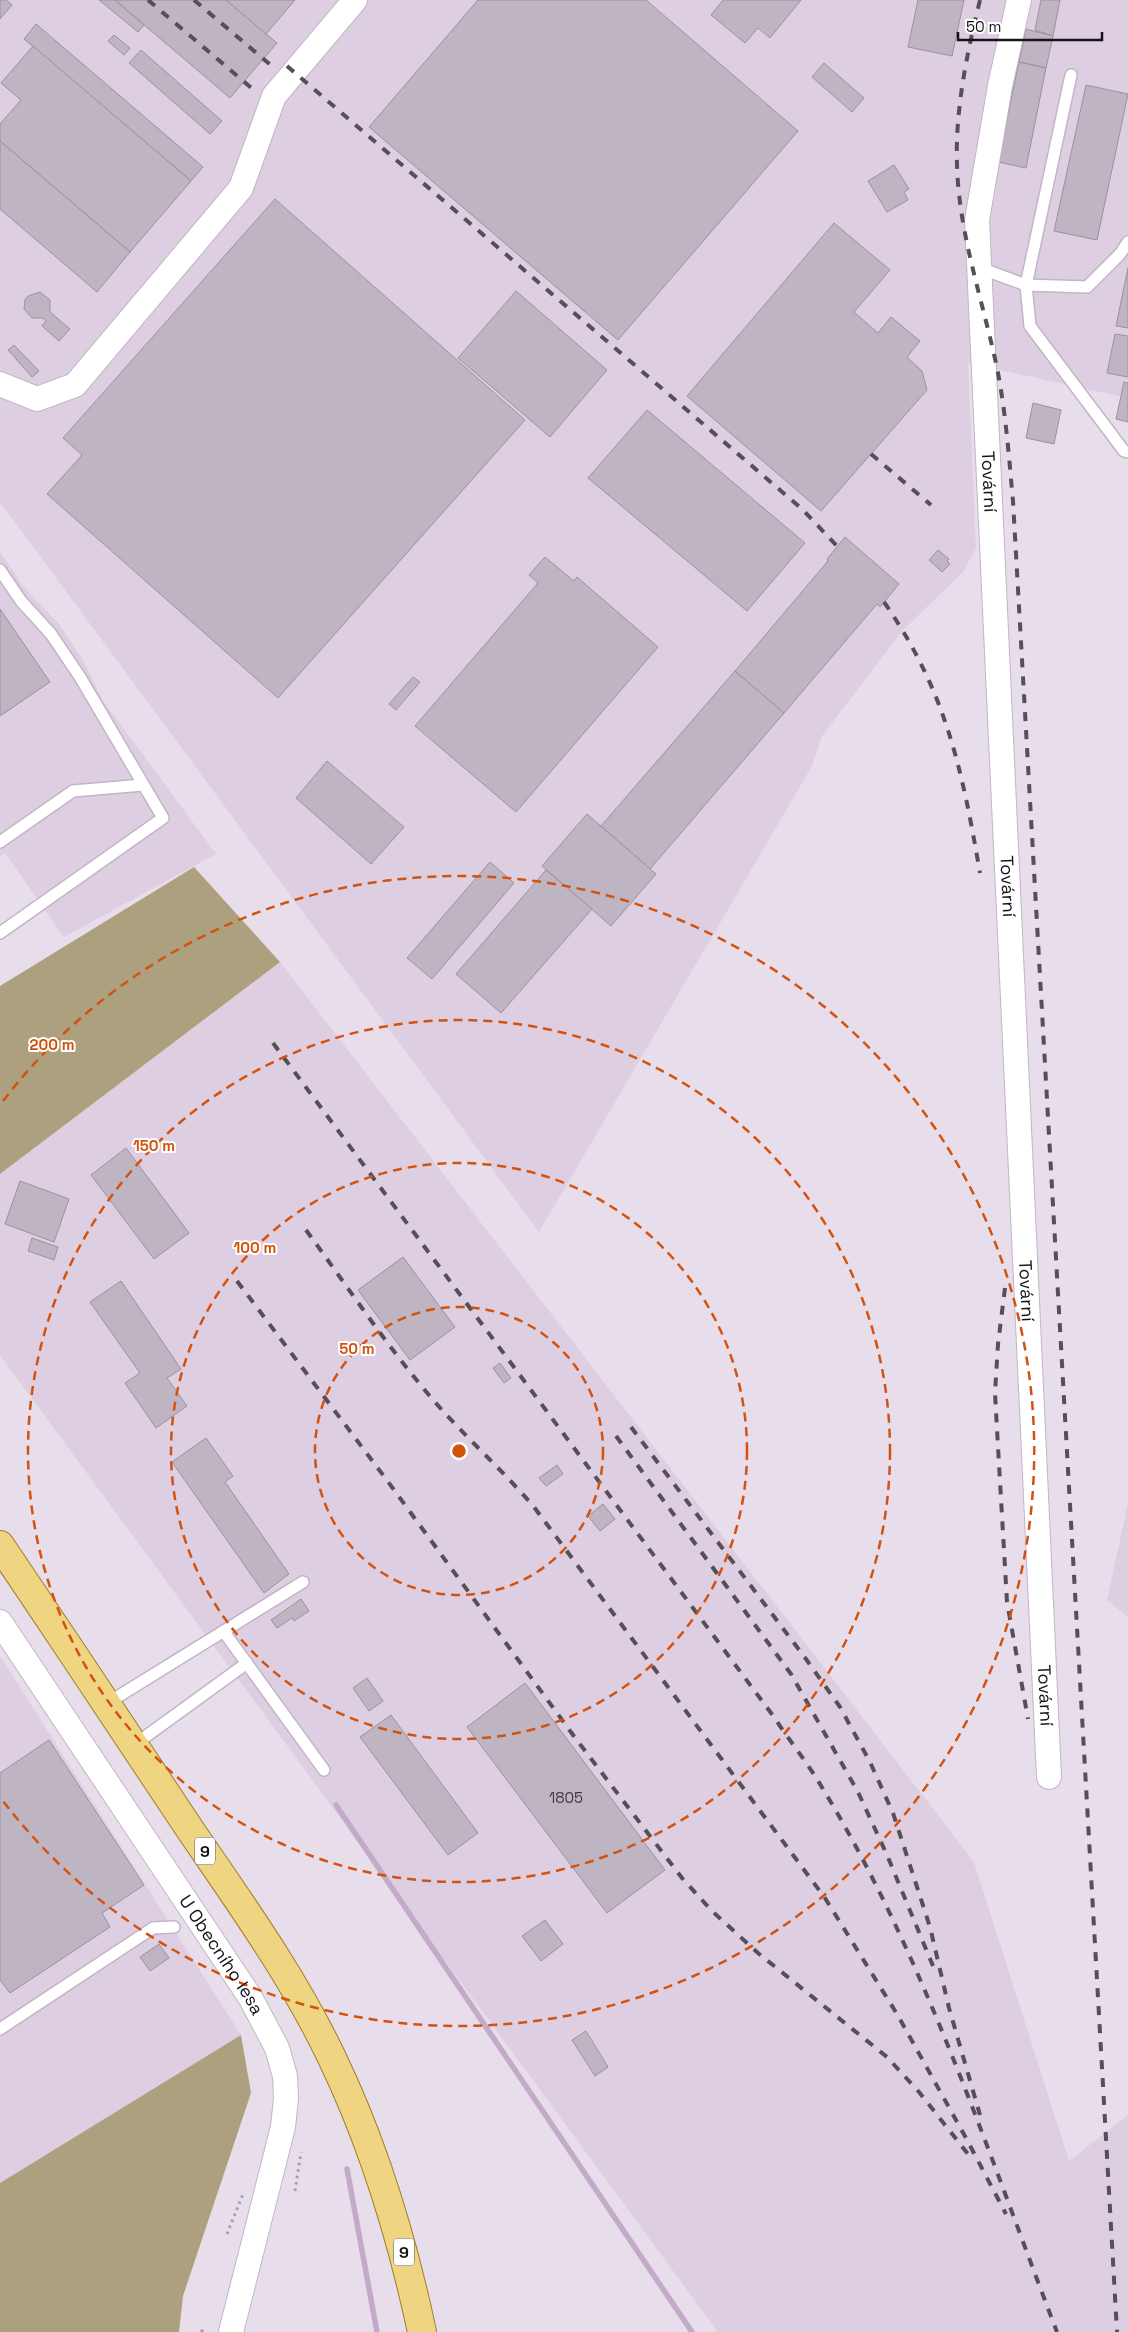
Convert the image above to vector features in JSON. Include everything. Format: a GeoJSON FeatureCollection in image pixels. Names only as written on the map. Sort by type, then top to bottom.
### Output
{"type":"FeatureCollection","features":[{"type":"Feature","properties":{"kind":"main road","name":"9"},"geometry":{"type":"LineString","coordinates":[[0,1545],[241,1906],[314,2023],[332,2058],[380,2174],[407,2260],[422,2332]]}},
{"type":"Feature","properties":{"kind":"street"},"geometry":{"type":"LineString","coordinates":[[0,384],[37,399],[75,385],[241,188],[274,96],[355,0]]}},
{"type":"Feature","properties":{"kind":"street","name":"Tovární"},"geometry":{"type":"LineString","coordinates":[[1019,0],[1000,86],[977,220],[1049,1777]]}},
{"type":"Feature","properties":{"kind":"street","name":"U Obecního lesa"},"geometry":{"type":"LineString","coordinates":[[0,1622],[250,1997],[277,2048],[285,2076],[283,2127],[232,2332]]}},
{"type":"Feature","properties":{"kind":"lane"},"geometry":{"type":"LineString","coordinates":[[1070,75],[1026,285],[1030,326],[1124,451],[1128,452]]}},
{"type":"Feature","properties":{"kind":"lane"},"geometry":{"type":"LineString","coordinates":[[980,268],[1026,285],[1087,287],[1120,254],[1128,242]]}},
{"type":"Feature","properties":{"kind":"lane"},"geometry":{"type":"LineString","coordinates":[[0,570],[21,601],[56,642],[163,818],[0,933]]}},
{"type":"Feature","properties":{"kind":"lane"},"geometry":{"type":"LineString","coordinates":[[0,842],[73,791],[143,785]]}},
{"type":"Feature","properties":{"kind":"lane"},"geometry":{"type":"LineString","coordinates":[[106,1704],[303,1582]]}},
{"type":"Feature","properties":{"kind":"lane"},"geometry":{"type":"LineString","coordinates":[[224,1632],[324,1770]]}},
{"type":"Feature","properties":{"kind":"lane"},"geometry":{"type":"LineString","coordinates":[[134,1745],[247,1663]]}},
{"type":"Feature","properties":{"kind":"lane"},"geometry":{"type":"LineString","coordinates":[[0,2029],[154,1928],[174,1927]]}},
{"type":"Feature","properties":{"kind":"path"},"geometry":{"type":"LineString","coordinates":[[227,2234],[244,2190]]}},
{"type":"Feature","properties":{"kind":"shaded area"},"geometry":{"type":"Polygon","coordinates":[[[0,0],[1128,0],[1128,398],[968,363],[976,548],[963,572],[903,630],[822,736],[812,766],[539,1232],[0,502],[0,0]]]}},
{"type":"Feature","properties":{"kind":"shaded area"},"geometry":{"type":"Polygon","coordinates":[[[0,552],[23,586],[59,624],[84,662],[102,699],[216,854],[64,937],[5,853],[0,856],[0,552]]]}},
{"type":"Feature","properties":{"kind":"shaded area"},"geometry":{"type":"Polygon","coordinates":[[[194,867],[280,962],[0,1174],[0,986],[194,867]]]}},
{"type":"Feature","properties":{"kind":"shaded area"},"geometry":{"type":"Polygon","coordinates":[[[280,962],[974,1862],[1069,2161],[1128,2115],[1128,2332],[718,2332],[0,1355],[0,1174],[280,962]]]}},
{"type":"Feature","properties":{"kind":"shaded area"},"geometry":{"type":"Polygon","coordinates":[[[1128,1503],[1128,1617],[1107,1600],[1128,1503]]]}},
{"type":"Feature","properties":{"kind":"shaded area"},"geometry":{"type":"Polygon","coordinates":[[[0,1656],[241,2035],[0,2183],[0,1656]]]}},
{"type":"Feature","properties":{"kind":"shaded area"},"geometry":{"type":"Polygon","coordinates":[[[241,2035],[251,2093],[183,2296],[179,2332],[0,2332],[0,2183],[241,2035]]]}},
{"type":"Feature","properties":{"kind":"building"},"geometry":{"type":"Polygon","coordinates":[[[0,0],[6,0],[12,5],[0,19],[0,0]]]}},
{"type":"Feature","properties":{"kind":"building"},"geometry":{"type":"Polygon","coordinates":[[[99,0],[115,0],[144,25],[138,32],[99,0]]]}},
{"type":"Feature","properties":{"kind":"building"},"geometry":{"type":"Polygon","coordinates":[[[115,0],[226,0],[277,43],[230,98],[115,0]]]}},
{"type":"Feature","properties":{"kind":"building"},"geometry":{"type":"Polygon","coordinates":[[[226,0],[295,0],[266,34],[226,0]]]}},
{"type":"Feature","properties":{"kind":"building"},"geometry":{"type":"Polygon","coordinates":[[[478,0],[646,0],[798,131],[618,340],[369,127],[478,0]]]}},
{"type":"Feature","properties":{"kind":"building"},"geometry":{"type":"Polygon","coordinates":[[[723,0],[801,0],[770,38],[758,28],[745,43],[711,15],[723,0]]]}},
{"type":"Feature","properties":{"kind":"building"},"geometry":{"type":"Polygon","coordinates":[[[918,0],[964,0],[952,56],[908,47],[918,0]]]}},
{"type":"Feature","properties":{"kind":"building"},"geometry":{"type":"Polygon","coordinates":[[[1041,0],[1060,0],[1053,36],[1035,30],[1041,0]]]}},
{"type":"Feature","properties":{"kind":"building"},"geometry":{"type":"Polygon","coordinates":[[[36,24],[203,167],[191,181],[24,39],[36,24]]]}},
{"type":"Feature","properties":{"kind":"building"},"geometry":{"type":"Polygon","coordinates":[[[1026,29],[1053,36],[1046,68],[1019,62],[1026,29]]]}},
{"type":"Feature","properties":{"kind":"building"},"geometry":{"type":"Polygon","coordinates":[[[114,35],[130,48],[124,55],[108,41],[114,35]]]}},
{"type":"Feature","properties":{"kind":"building"},"geometry":{"type":"Polygon","coordinates":[[[33,46],[191,181],[130,252],[0,141],[0,124],[21,100],[1,83],[33,46]]]}},
{"type":"Feature","properties":{"kind":"building"},"geometry":{"type":"Polygon","coordinates":[[[141,50],[222,121],[210,134],[129,63],[141,50]]]}},
{"type":"Feature","properties":{"kind":"building"},"geometry":{"type":"Polygon","coordinates":[[[1019,62],[1046,68],[1026,168],[998,162],[1019,62]]]}},
{"type":"Feature","properties":{"kind":"building"},"geometry":{"type":"Polygon","coordinates":[[[824,63],[864,98],[852,112],[812,77],[824,63]]]}},
{"type":"Feature","properties":{"kind":"building"},"geometry":{"type":"Polygon","coordinates":[[[1086,85],[1128,94],[1097,240],[1054,231],[1086,85]]]}},
{"type":"Feature","properties":{"kind":"building"},"geometry":{"type":"Polygon","coordinates":[[[0,141],[130,252],[97,292],[0,209],[0,141]]]}},
{"type":"Feature","properties":{"kind":"building"},"geometry":{"type":"Polygon","coordinates":[[[894,165],[909,189],[904,192],[908,200],[887,212],[868,181],[894,165]]]}},
{"type":"Feature","properties":{"kind":"building"},"geometry":{"type":"Polygon","coordinates":[[[275,199],[525,420],[278,698],[47,494],[82,455],[63,438],[275,199]]]}},
{"type":"Feature","properties":{"kind":"building"},"geometry":{"type":"Polygon","coordinates":[[[834,223],[890,270],[854,312],[878,333],[891,317],[920,341],[907,357],[922,371],[927,390],[821,511],[687,396],[834,223]]]}},
{"type":"Feature","properties":{"kind":"building"},"geometry":{"type":"Polygon","coordinates":[[[1128,268],[1128,328],[1116,326],[1128,268]]]}},
{"type":"Feature","properties":{"kind":"building"},"geometry":{"type":"Polygon","coordinates":[[[516,291],[607,370],[550,437],[458,358],[516,291]]]}},
{"type":"Feature","properties":{"kind":"building"},"geometry":{"type":"Polygon","coordinates":[[[40,292],[50,300],[50,312],[70,329],[59,341],[42,326],[46,321],[43,318],[32,318],[24,309],[25,300],[28,296],[40,292]]]}},
{"type":"Feature","properties":{"kind":"building"},"geometry":{"type":"Polygon","coordinates":[[[1115,334],[1128,336],[1128,377],[1107,373],[1115,334]]]}},
{"type":"Feature","properties":{"kind":"building"},"geometry":{"type":"Polygon","coordinates":[[[14,345],[39,371],[32,377],[8,350],[14,345]]]}},
{"type":"Feature","properties":{"kind":"building"},"geometry":{"type":"Polygon","coordinates":[[[1124,382],[1128,383],[1128,422],[1116,419],[1124,382]]]}},
{"type":"Feature","properties":{"kind":"building"},"geometry":{"type":"Polygon","coordinates":[[[1033,403],[1061,410],[1054,444],[1026,438],[1033,403]]]}},
{"type":"Feature","properties":{"kind":"building"},"geometry":{"type":"Polygon","coordinates":[[[647,410],[805,543],[747,611],[588,478],[647,410]]]}},
{"type":"Feature","properties":{"kind":"building"},"geometry":{"type":"Polygon","coordinates":[[[845,537],[899,584],[880,607],[877,604],[784,713],[735,671],[828,561],[827,559],[845,537]]]}},
{"type":"Feature","properties":{"kind":"building"},"geometry":{"type":"Polygon","coordinates":[[[938,550],[949,559],[947,561],[950,564],[942,572],[929,560],[938,550]]]}},
{"type":"Feature","properties":{"kind":"building"},"geometry":{"type":"Polygon","coordinates":[[[545,557],[574,581],[577,577],[658,647],[516,812],[415,726],[538,583],[529,575],[545,557]]]}},
{"type":"Feature","properties":{"kind":"building"},"geometry":{"type":"Polygon","coordinates":[[[0,609],[50,682],[0,716],[0,609]]]}},
{"type":"Feature","properties":{"kind":"building"},"geometry":{"type":"Polygon","coordinates":[[[735,671],[784,713],[650,869],[601,826],[735,671]]]}},
{"type":"Feature","properties":{"kind":"building"},"geometry":{"type":"Polygon","coordinates":[[[413,677],[420,682],[396,710],[389,704],[413,677]]]}},
{"type":"Feature","properties":{"kind":"building"},"geometry":{"type":"Polygon","coordinates":[[[327,761],[404,827],[371,864],[296,798],[327,761]]]}},
{"type":"Feature","properties":{"kind":"building"},"geometry":{"type":"Polygon","coordinates":[[[587,814],[656,874],[611,926],[542,866],[587,814]]]}},
{"type":"Feature","properties":{"kind":"building"},"geometry":{"type":"Polygon","coordinates":[[[490,862],[514,883],[432,979],[407,958],[490,862]]]}},
{"type":"Feature","properties":{"kind":"building"},"geometry":{"type":"Polygon","coordinates":[[[546,870],[592,909],[501,1013],[456,974],[546,870]]]}},
{"type":"Feature","properties":{"kind":"building"},"geometry":{"type":"Polygon","coordinates":[[[126,1148],[189,1233],[154,1259],[91,1175],[126,1148]]]}},
{"type":"Feature","properties":{"kind":"building"},"geometry":{"type":"Polygon","coordinates":[[[20,1181],[69,1199],[54,1242],[5,1224],[20,1181]]]}},
{"type":"Feature","properties":{"kind":"building"},"geometry":{"type":"Polygon","coordinates":[[[32,1238],[58,1247],[54,1260],[28,1251],[32,1238]]]}},
{"type":"Feature","properties":{"kind":"building"},"geometry":{"type":"Polygon","coordinates":[[[403,1257],[455,1327],[410,1360],[358,1290],[403,1257]]]}},
{"type":"Feature","properties":{"kind":"building"},"geometry":{"type":"Polygon","coordinates":[[[121,1281],[181,1369],[167,1378],[187,1406],[156,1428],[125,1383],[140,1373],[90,1302],[121,1281]]]}},
{"type":"Feature","properties":{"kind":"building"},"geometry":{"type":"Polygon","coordinates":[[[500,1363],[511,1378],[504,1383],[493,1368],[500,1363]]]}},
{"type":"Feature","properties":{"kind":"building"},"geometry":{"type":"Polygon","coordinates":[[[206,1438],[233,1476],[225,1482],[289,1574],[264,1593],[172,1462],[206,1438]]]}},
{"type":"Feature","properties":{"kind":"building"},"geometry":{"type":"Polygon","coordinates":[[[557,1465],[563,1474],[546,1486],[539,1478],[557,1465]]]}},
{"type":"Feature","properties":{"kind":"building"},"geometry":{"type":"Polygon","coordinates":[[[603,1504],[615,1519],[600,1531],[588,1516],[603,1504]]]}},
{"type":"Feature","properties":{"kind":"building"},"geometry":{"type":"Polygon","coordinates":[[[301,1599],[309,1611],[294,1621],[292,1618],[277,1628],[271,1620],[301,1599]]]}},
{"type":"Feature","properties":{"kind":"building"},"geometry":{"type":"Polygon","coordinates":[[[367,1678],[383,1701],[369,1711],[353,1688],[367,1678]]]}},
{"type":"Feature","properties":{"kind":"building"},"geometry":{"type":"Polygon","coordinates":[[[525,1683],[665,1870],[607,1913],[467,1727],[525,1683]]]}},
{"type":"Feature","properties":{"kind":"building"},"geometry":{"type":"Polygon","coordinates":[[[391,1715],[478,1833],[448,1855],[360,1737],[391,1715]]]}},
{"type":"Feature","properties":{"kind":"building"},"geometry":{"type":"Polygon","coordinates":[[[49,1740],[144,1885],[102,1913],[110,1927],[10,1993],[0,1980],[0,1773],[49,1740]]]}},
{"type":"Feature","properties":{"kind":"building"},"geometry":{"type":"Polygon","coordinates":[[[545,1920],[563,1944],[541,1961],[522,1936],[545,1920]]]}},
{"type":"Feature","properties":{"kind":"building"},"geometry":{"type":"Polygon","coordinates":[[[159,1944],[169,1958],[150,1971],[140,1957],[159,1944]]]}},
{"type":"Feature","properties":{"kind":"building"},"geometry":{"type":"Polygon","coordinates":[[[586,2031],[608,2067],[595,2076],[572,2040],[586,2031]]]}},
{"type":"Feature","properties":{"kind":"waterway"},"geometry":{"type":"LineString","coordinates":[[336,1805],[692,2332]]}},
{"type":"Feature","properties":{"kind":"waterway"},"geometry":{"type":"LineString","coordinates":[[347,2169],[377,2332]]}},
{"type":"Feature","properties":{"kind":"railway"},"geometry":{"type":"LineString","coordinates":[[148,0],[255,91]]}},
{"type":"Feature","properties":{"kind":"railway"},"geometry":{"type":"LineString","coordinates":[[194,0],[273,67]]}},
{"type":"Feature","properties":{"kind":"railway"},"geometry":{"type":"LineString","coordinates":[[980,0],[960,103],[957,165],[962,218],[967,244],[1001,389],[1013,501],[1117,2332]]}},
{"type":"Feature","properties":{"kind":"railway"},"geometry":{"type":"LineString","coordinates":[[287,66],[802,509],[837,546]]}},
{"type":"Feature","properties":{"kind":"railway"},"geometry":{"type":"LineString","coordinates":[[871,454],[931,505]]}},
{"type":"Feature","properties":{"kind":"railway"},"geometry":{"type":"LineString","coordinates":[[884,602],[923,667],[937,699],[958,765],[980,873]]}},
{"type":"Feature","properties":{"kind":"railway"},"geometry":{"type":"LineString","coordinates":[[273,1043],[774,1717],[815,1776],[853,1841],[919,1977],[977,2119],[1057,2332]]}},
{"type":"Feature","properties":{"kind":"railway"},"geometry":{"type":"LineString","coordinates":[[306,1230],[424,1389],[534,1507],[825,1898],[897,2014],[1006,2214]]}},
{"type":"Feature","properties":{"kind":"railway"},"geometry":{"type":"LineString","coordinates":[[237,1281],[386,1479],[576,1739],[682,1878],[712,1911],[758,1953],[887,2057],[919,2092],[968,2154]]}},
{"type":"Feature","properties":{"kind":"railway"},"geometry":{"type":"LineString","coordinates":[[1005,1288],[998,1344],[995,1393],[1007,1602],[1028,1719]]}},
{"type":"Feature","properties":{"kind":"railway"},"geometry":{"type":"LineString","coordinates":[[631,1427],[806,1659],[840,1707],[870,1762],[893,1813],[930,1927],[949,2008],[980,2115]]}},
{"type":"Feature","properties":{"kind":"railway"},"geometry":{"type":"LineString","coordinates":[[616,1436],[791,1674],[858,1792],[887,1855],[933,1966]]}}]}
